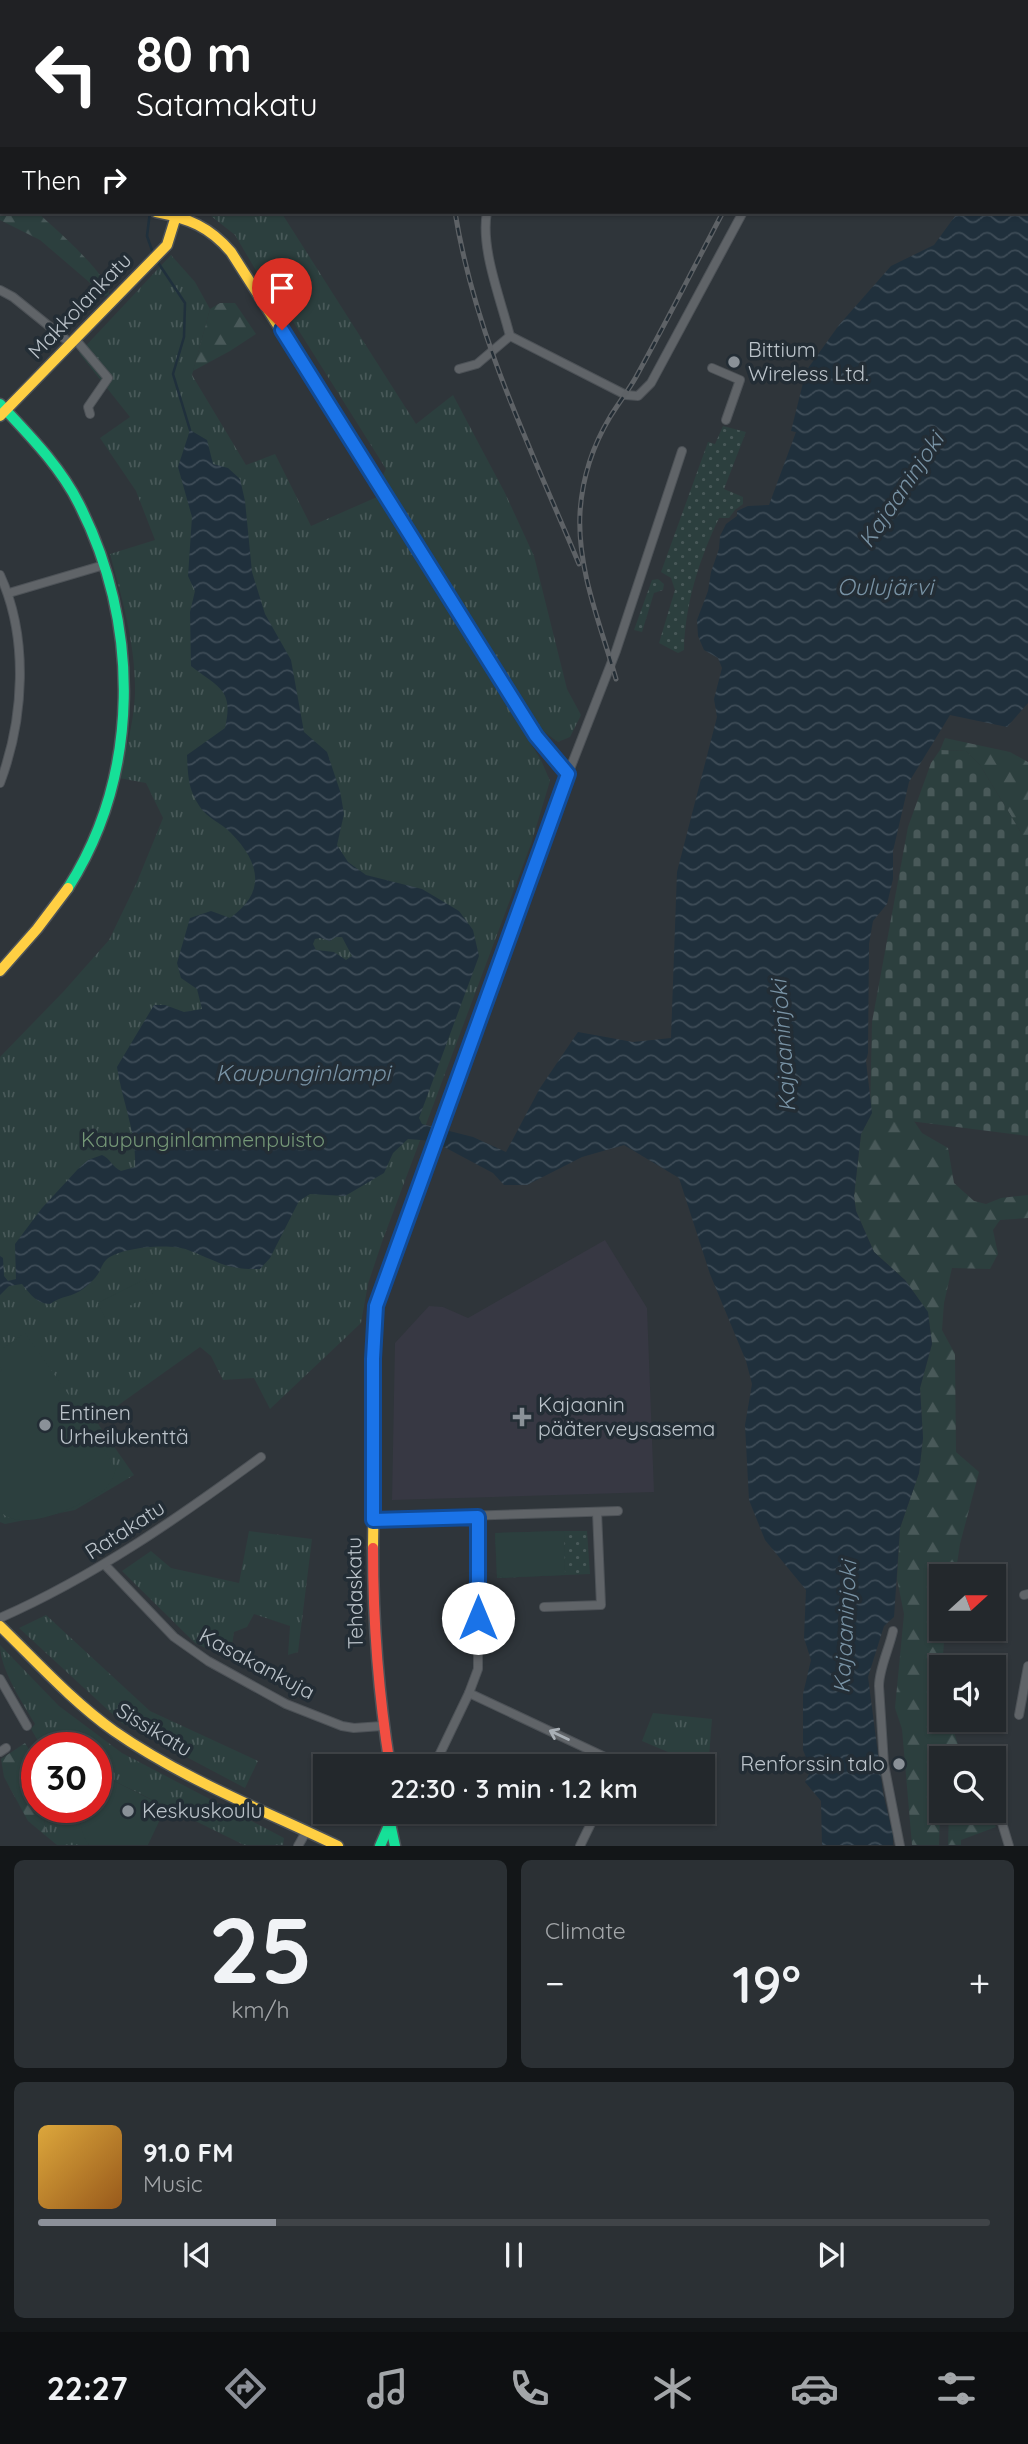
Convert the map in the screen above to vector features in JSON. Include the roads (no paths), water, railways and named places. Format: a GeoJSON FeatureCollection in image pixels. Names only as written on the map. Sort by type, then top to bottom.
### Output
{"type":"FeatureCollection","features":[{"type":"Feature","properties":{"kind":"street"},"geometry":{"type":"LineString","coordinates":[[166,214],[215,232],[232,252],[359,450],[536,736],[568,774],[612,662],[682,451]]}},
{"type":"Feature","properties":{"kind":"street"},"geometry":{"type":"LineString","coordinates":[[487,214],[488,251],[510,336],[626,395],[638,396],[651,383],[742,214]]}},
{"type":"Feature","properties":{"kind":"street","name":"Makkolankatu"},"geometry":{"type":"LineString","coordinates":[[2,410],[167,245],[176,216]]}},
{"type":"Feature","properties":{"kind":"street"},"geometry":{"type":"LineString","coordinates":[[0,290],[72,341],[108,378],[88,407],[90,414]]}},
{"type":"Feature","properties":{"kind":"street"},"geometry":{"type":"LineString","coordinates":[[459,369],[478,364],[510,336]]}},
{"type":"Feature","properties":{"kind":"street"},"geometry":{"type":"LineString","coordinates":[[712,368],[740,380],[726,419]]}},
{"type":"Feature","properties":{"kind":"street"},"geometry":{"type":"LineString","coordinates":[[0,971],[49,916],[71,884],[99,828],[115,778],[121,743],[125,675],[120,624],[94,534],[51,460],[2,410]]}},
{"type":"Feature","properties":{"kind":"street"},"geometry":{"type":"LineString","coordinates":[[9,593],[104,565]]}},
{"type":"Feature","properties":{"kind":"street"},"geometry":{"type":"LineString","coordinates":[[0,575],[9,593],[17,642],[19,699],[13,737],[0,783]]}},
{"type":"Feature","properties":{"kind":"street","name":"Tehdaskatu"},"geometry":{"type":"LineString","coordinates":[[388,1754],[382,1726],[373,1624],[373,1359],[376,1306],[568,774]]}},
{"type":"Feature","properties":{"kind":"street","name":"Ratakatu"},"geometry":{"type":"LineString","coordinates":[[0,1618],[105,1565],[261,1457]]}},
{"type":"Feature","properties":{"kind":"street"},"geometry":{"type":"LineString","coordinates":[[373,1520],[618,1511]]}},
{"type":"Feature","properties":{"kind":"street"},"geometry":{"type":"LineString","coordinates":[[544,1607],[600,1605],[597,1512]]}},
{"type":"Feature","properties":{"kind":"street"},"geometry":{"type":"LineString","coordinates":[[440,1754],[478,1669],[478,1517]]}},
{"type":"Feature","properties":{"kind":"street","name":"Kasakankuja"},"geometry":{"type":"LineString","coordinates":[[105,1565],[174,1637],[208,1661],[286,1704],[342,1726],[382,1726]]}},
{"type":"Feature","properties":{"kind":"street","name":"Sissikatu"},"geometry":{"type":"LineString","coordinates":[[0,1626],[89,1712],[138,1748],[338,1846]]}},
{"type":"Feature","properties":{"kind":"street"},"geometry":{"type":"LineString","coordinates":[[893,1632],[888,1655],[879,1675],[879,1686],[884,1764],[901,1846]]}},
{"type":"Feature","properties":{"kind":"street"},"geometry":{"type":"LineString","coordinates":[[1019,1714],[1028,1666]]}},
{"type":"Feature","properties":{"kind":"street"},"geometry":{"type":"LineString","coordinates":[[0,1679],[27,1726]]}},
{"type":"Feature","properties":{"kind":"street"},"geometry":{"type":"LineString","coordinates":[[469,1693],[598,1754]]}},
{"type":"Feature","properties":{"kind":"street"},"geometry":{"type":"LineString","coordinates":[[1002,1823],[1009,1846]]}},
{"type":"Feature","properties":{"kind":"street"},"geometry":{"type":"LineString","coordinates":[[380,1846],[388,1824]]}},
{"type":"Feature","properties":{"kind":"street"},"geometry":{"type":"LineString","coordinates":[[391,1824],[395,1846]]}},
{"type":"Feature","properties":{"kind":"street"},"geometry":{"type":"LineString","coordinates":[[580,1846],[591,1824]]}},
{"type":"Feature","properties":{"kind":"street"},"geometry":{"type":"LineString","coordinates":[[298,1846],[308,1833]]}},
{"type":"Feature","properties":{"kind":"street","name":"Sissikatu"},"geometry":{"type":"LineString","coordinates":[[308,1833],[318,1846]]}},
{"type":"Feature","properties":{"kind":"water","name":"Oulujärvi"},"geometry":{"type":"Polygon","coordinates":[[[957,214],[1028,214],[1028,703],[1007,727],[950,715],[909,782],[893,851],[893,879],[887,904],[873,921],[869,944],[866,1061],[872,1113],[861,1134],[854,1196],[856,1211],[874,1252],[905,1280],[928,1312],[932,1344],[920,1388],[923,1438],[919,1473],[900,1528],[894,1617],[884,1626],[868,1677],[883,1793],[893,1845],[822,1845],[821,1801],[805,1782],[811,1770],[803,1750],[803,1694],[811,1660],[804,1638],[806,1590],[765,1540],[749,1500],[745,1425],[752,1384],[746,1361],[710,1274],[679,1178],[624,1145],[582,1157],[527,1185],[504,1185],[493,1173],[433,1141],[408,1139],[393,1153],[384,1173],[345,1196],[310,1194],[299,1201],[270,1258],[260,1269],[222,1264],[180,1248],[133,1249],[106,1260],[92,1282],[75,1294],[45,1304],[31,1295],[22,1284],[9,1286],[0,1295],[0,1256],[3,1258],[4,1276],[8,1281],[16,1279],[15,1244],[42,1208],[88,1160],[102,1155],[121,1171],[135,1167],[132,1130],[117,1067],[154,1005],[165,1005],[184,1012],[202,1009],[197,989],[181,978],[177,963],[190,918],[211,911],[230,918],[250,898],[254,887],[255,876],[248,854],[230,832],[203,811],[193,794],[188,776],[187,755],[225,728],[227,715],[226,697],[222,691],[191,666],[190,612],[195,591],[188,576],[192,517],[178,467],[190,430],[207,440],[213,464],[228,468],[240,479],[245,501],[252,572],[265,614],[291,660],[304,732],[327,752],[340,791],[344,814],[337,845],[348,862],[366,875],[422,889],[459,911],[473,930],[479,956],[419,1118],[422,1124],[473,1137],[506,1152],[540,1088],[578,1032],[633,1042],[671,1038],[677,872],[717,717],[714,699],[722,668],[718,658],[704,650],[698,636],[697,620],[708,591],[720,536],[726,524],[737,516],[737,511],[748,506],[769,505],[796,432],[791,431],[806,371],[839,325],[891,266],[934,245],[957,214]],[[342,937],[330,941],[315,939],[313,944],[316,950],[334,952],[346,960],[352,956],[342,937]]]}},
{"type":"Feature","properties":{"kind":"waterway"},"geometry":{"type":"LineString","coordinates":[[150,214],[147,236],[154,256]]}},
{"type":"Feature","properties":{"kind":"waterway"},"geometry":{"type":"LineString","coordinates":[[157,261],[185,303],[184,337],[173,374],[190,430]]}},
{"type":"Feature","properties":{"kind":"railway"},"geometry":{"type":"LineString","coordinates":[[455,214],[464,258],[490,348],[579,564]]}},
{"type":"Feature","properties":{"kind":"railway"},"geometry":{"type":"LineString","coordinates":[[616,679],[591,598],[582,556],[580,513],[586,476],[604,428],[636,377],[722,214]]}},
{"type":"Feature","properties":{"kind":"place","name":"Bittium Wireless Ltd."},"geometry":{"type":"Point","coordinates":[734,362]}},
{"type":"Feature","properties":{"kind":"place","name":"Kajaanin pääterveysasema"},"geometry":{"type":"Point","coordinates":[522,1417]}},
{"type":"Feature","properties":{"kind":"place","name":"Entinen Urheilukenttä"},"geometry":{"type":"Point","coordinates":[45,1425]}},
{"type":"Feature","properties":{"kind":"place","name":"Renforssin talo"},"geometry":{"type":"Point","coordinates":[899,1764]}},
{"type":"Feature","properties":{"kind":"place","name":"Keskuskoulu"},"geometry":{"type":"Point","coordinates":[128,1811]}},
{"type":"Feature","properties":{"kind":"water label","name":"Kajaaninjoki"},"geometry":{"type":"Point","coordinates":[901,490]}},
{"type":"Feature","properties":{"kind":"water label","name":"Kajaaninjoki"},"geometry":{"type":"Point","coordinates":[783,1046]}},
{"type":"Feature","properties":{"kind":"water label","name":"Kaupunginlampi"},"geometry":{"type":"Point","coordinates":[303,1073]}},
{"type":"Feature","properties":{"kind":"water label","name":"Kajaaninjoki"},"geometry":{"type":"Point","coordinates":[845,1627]}},
{"type":"Feature","properties":{"kind":"park label","name":"Kaupunginlammenpuisto"},"geometry":{"type":"Point","coordinates":[203,1140]}}]}
